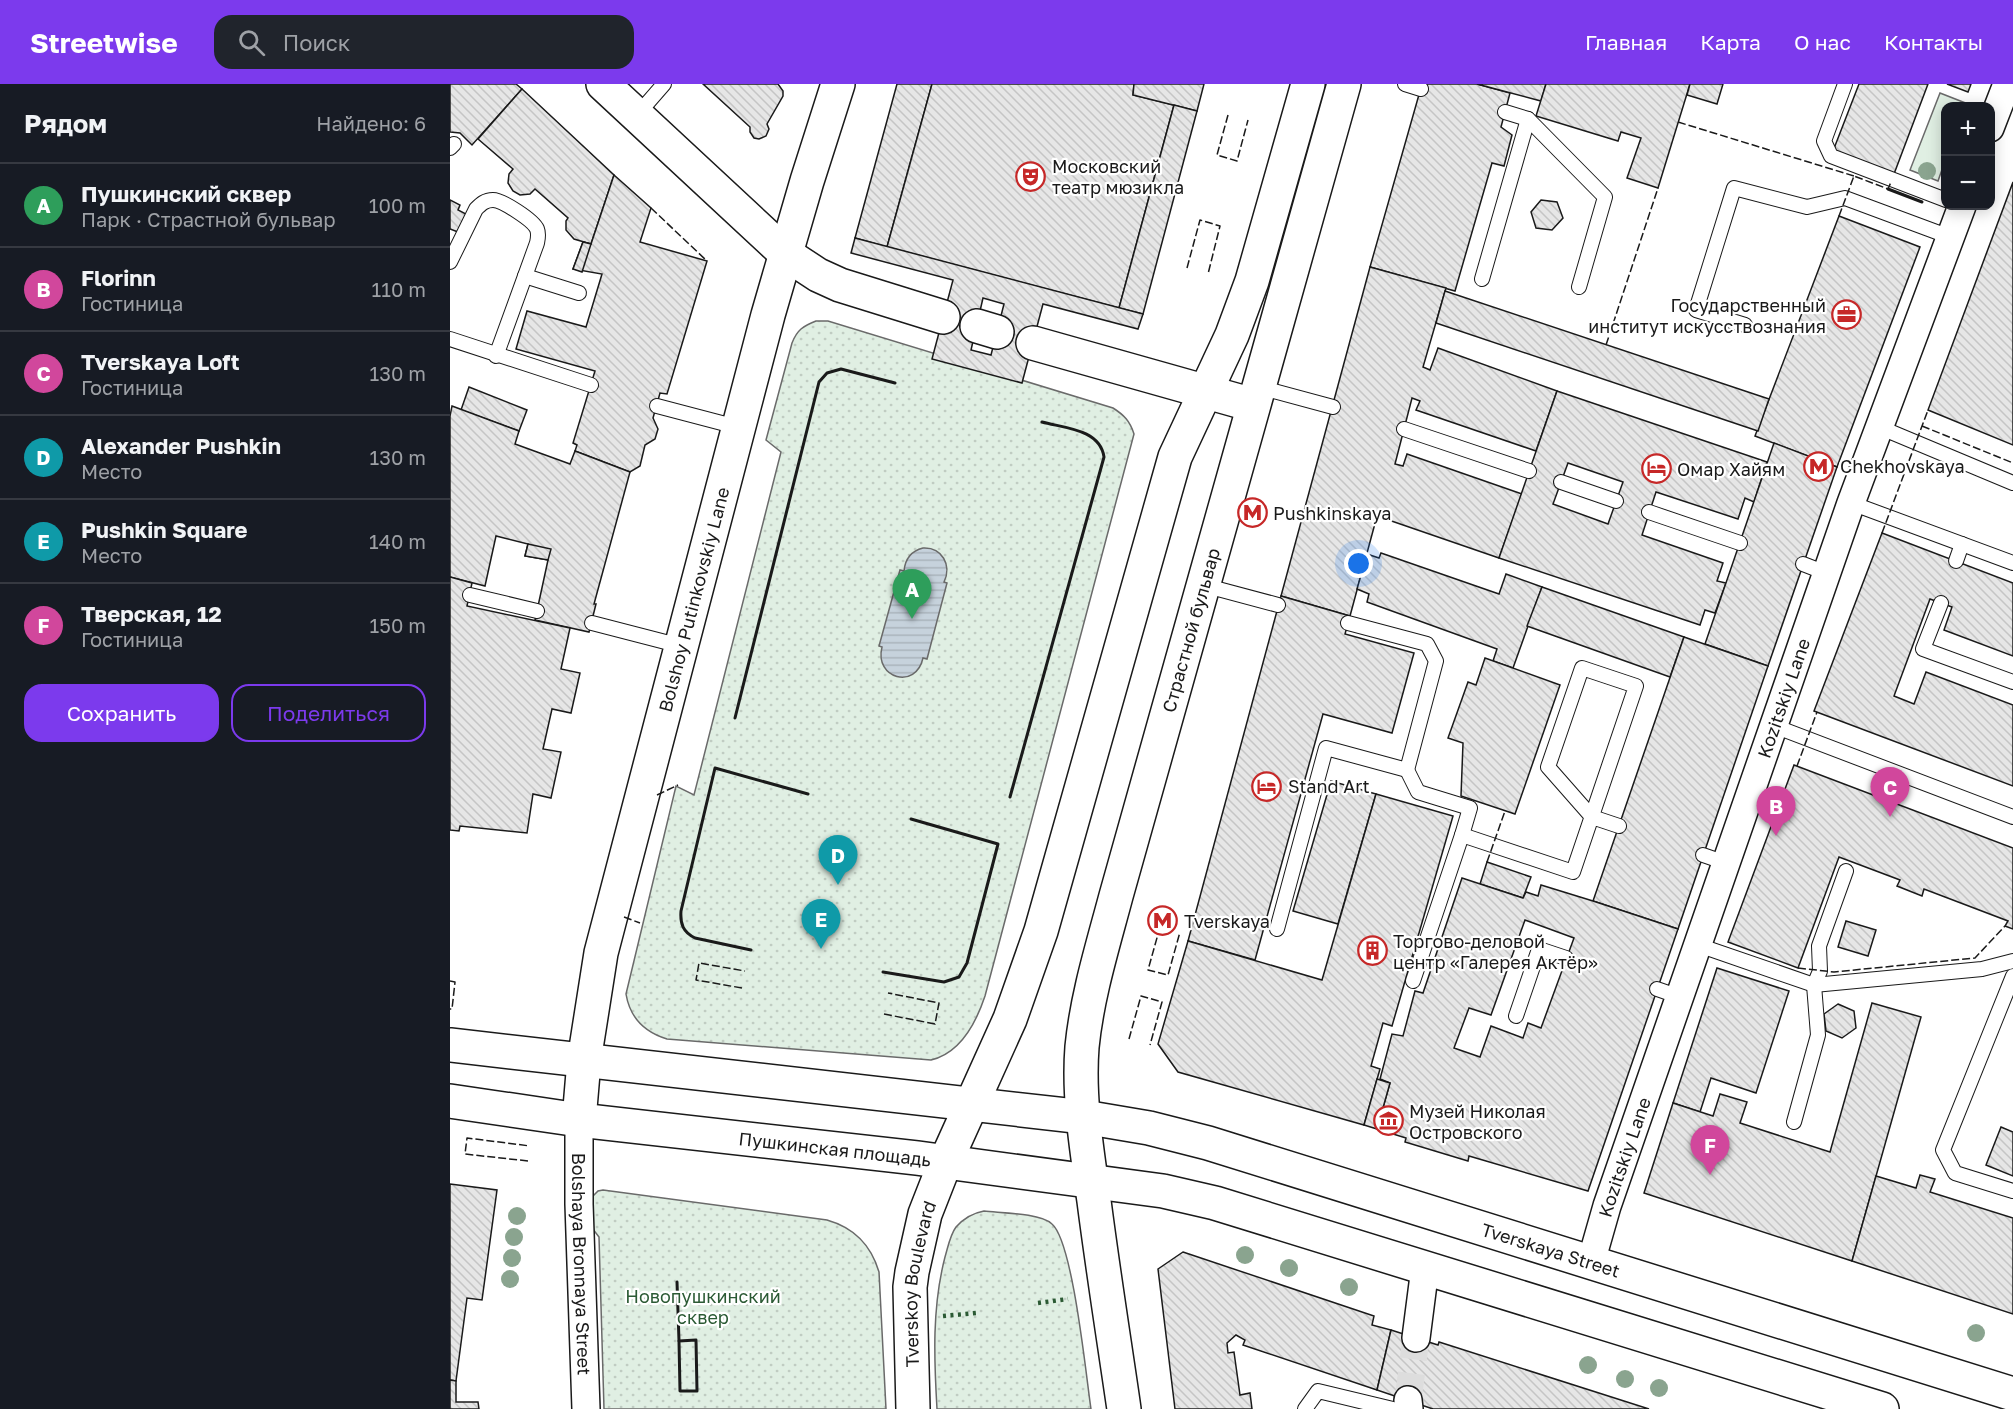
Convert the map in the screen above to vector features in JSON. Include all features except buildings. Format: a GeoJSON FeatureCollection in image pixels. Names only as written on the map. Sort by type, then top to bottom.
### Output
{"type":"FeatureCollection","features":[{"type":"Feature","properties":{"kind":"main road"},"geometry":{"type":"LineString","coordinates":[[603,84],[786,254],[818,275],[840,285],[943,317]]}},
{"type":"Feature","properties":{"kind":"main road","name":"Bolshoy Putinkovskiy Lane"},"geometry":{"type":"LineString","coordinates":[[579,1120],[584,1061],[601,953],[737,427],[807,181],[838,84]]}},
{"type":"Feature","properties":{"kind":"main road"},"geometry":{"type":"LineString","coordinates":[[972,1104],[1010,1019],[1041,931],[1175,457],[1233,335],[1252,282],[1308,84]]}},
{"type":"Feature","properties":{"kind":"main road","name":"Страстной бульвар"},"geometry":{"type":"LineString","coordinates":[[1091,1182],[1084,1117],[1082,1047],[1095,978],[1255,396],[1344,84]]}},
{"type":"Feature","properties":{"kind":"main road"},"geometry":{"type":"LineString","coordinates":[[1033,343],[1205,392],[1255,396]]}},
{"type":"Feature","properties":{"kind":"main road"},"geometry":{"type":"LineString","coordinates":[[450,1045],[1084,1117]]}},
{"type":"Feature","properties":{"kind":"main road"},"geometry":{"type":"LineString","coordinates":[[450,1101],[579,1120]]}},
{"type":"Feature","properties":{"kind":"main road","name":"Tverskoy Boulevard"},"geometry":{"type":"LineString","coordinates":[[913,1409],[910,1317],[912,1272],[925,1214],[972,1104]]}},
{"type":"Feature","properties":{"kind":"main road","name":"Tverskaya Street"},"geometry":{"type":"LineString","coordinates":[[1084,1117],[1149,1128],[1208,1143],[2013,1394]]}},
{"type":"Feature","properties":{"kind":"main road","name":"Пушкинская площадь"},"geometry":{"type":"LineString","coordinates":[[579,1120],[1091,1182]]}},
{"type":"Feature","properties":{"kind":"main road"},"geometry":{"type":"LineString","coordinates":[[1124,1409],[1091,1182],[1163,1191],[1215,1203],[1882,1409]]}},
{"type":"Feature","properties":{"kind":"street"},"geometry":{"type":"LineString","coordinates":[[1995,115],[2007,84]]}},
{"type":"Feature","properties":{"kind":"street","name":"Kozitskiy Lane"},"geometry":{"type":"LineString","coordinates":[[1591,1262],[1669,993],[1698,945],[1714,859],[1774,726],[1815,569],[1851,503],[1960,210]]}},
{"type":"Feature","properties":{"kind":"street","name":"Bolshaya Bronnaya Street"},"geometry":{"type":"LineString","coordinates":[[579,1120],[579,1204],[586,1409]]}},
{"type":"Feature","properties":{"kind":"street"},"geometry":{"type":"LineString","coordinates":[[1416,1338],[1425,1268]]}},
{"type":"Feature","properties":{"kind":"lane"},"geometry":{"type":"LineString","coordinates":[[636,115],[664,84]]}},
{"type":"Feature","properties":{"kind":"lane"},"geometry":{"type":"LineString","coordinates":[[1405,84],[1421,88]]}},
{"type":"Feature","properties":{"kind":"lane"},"geometry":{"type":"LineString","coordinates":[[1845,84],[1824,141],[1831,156],[1941,198]]}},
{"type":"Feature","properties":{"kind":"lane"},"geometry":{"type":"LineString","coordinates":[[1505,112],[1528,119],[1605,197],[1579,287]]}},
{"type":"Feature","properties":{"kind":"lane"},"geometry":{"type":"LineString","coordinates":[[1482,279],[1528,119]]}},
{"type":"Feature","properties":{"kind":"lane"},"geometry":{"type":"LineString","coordinates":[[1745,325],[1696,310],[1734,188],[1807,207],[1845,198],[1950,237]]}},
{"type":"Feature","properties":{"kind":"lane"},"geometry":{"type":"LineString","coordinates":[[450,262],[476,209],[481,204],[496,200],[503,203],[531,222],[538,231],[537,243],[496,356]]}},
{"type":"Feature","properties":{"kind":"lane"},"geometry":{"type":"LineString","coordinates":[[525,276],[579,293]]}},
{"type":"Feature","properties":{"kind":"lane"},"geometry":{"type":"LineString","coordinates":[[450,339],[496,356],[591,385]]}},
{"type":"Feature","properties":{"kind":"lane"},"geometry":{"type":"LineString","coordinates":[[1255,396],[1333,408]]}},
{"type":"Feature","properties":{"kind":"lane"},"geometry":{"type":"LineString","coordinates":[[657,406],[737,427]]}},
{"type":"Feature","properties":{"kind":"lane"},"geometry":{"type":"LineString","coordinates":[[1879,427],[2013,483]]}},
{"type":"Feature","properties":{"kind":"lane"},"geometry":{"type":"LineString","coordinates":[[1404,429],[1529,471]]}},
{"type":"Feature","properties":{"kind":"lane"},"geometry":{"type":"LineString","coordinates":[[1561,482],[1616,501]]}},
{"type":"Feature","properties":{"kind":"lane"},"geometry":{"type":"LineString","coordinates":[[1851,503],[2013,563]]}},
{"type":"Feature","properties":{"kind":"lane"},"geometry":{"type":"LineString","coordinates":[[1649,512],[1740,543]]}},
{"type":"Feature","properties":{"kind":"lane"},"geometry":{"type":"LineString","coordinates":[[1956,561],[1962,544]]}},
{"type":"Feature","properties":{"kind":"lane"},"geometry":{"type":"LineString","coordinates":[[1203,585],[1278,605]]}},
{"type":"Feature","properties":{"kind":"lane"},"geometry":{"type":"LineString","coordinates":[[470,595],[537,611]]}},
{"type":"Feature","properties":{"kind":"lane"},"geometry":{"type":"LineString","coordinates":[[1941,603],[1923,649],[2013,682]]}},
{"type":"Feature","properties":{"kind":"lane"},"geometry":{"type":"LineString","coordinates":[[592,623],[681,646]]}},
{"type":"Feature","properties":{"kind":"lane"},"geometry":{"type":"LineString","coordinates":[[1348,623],[1427,644],[1436,661],[1407,770],[1418,792],[1470,808],[1413,981]]}},
{"type":"Feature","properties":{"kind":"lane"},"geometry":{"type":"LineString","coordinates":[[1462,835],[1573,872],[1592,817],[1636,686],[1582,668],[1548,767],[1592,817],[1619,826]]}},
{"type":"Feature","properties":{"kind":"lane"},"geometry":{"type":"LineString","coordinates":[[1774,726],[2013,817]]}},
{"type":"Feature","properties":{"kind":"lane"},"geometry":{"type":"LineString","coordinates":[[1277,929],[1326,748],[1407,770]]}},
{"type":"Feature","properties":{"kind":"lane"},"geometry":{"type":"LineString","coordinates":[[1794,1122],[1818,1035],[1814,985],[1820,970],[1819,946],[1846,871]]}},
{"type":"Feature","properties":{"kind":"lane"},"geometry":{"type":"LineString","coordinates":[[1698,945],[1814,985],[1982,969],[2013,961]]}},
{"type":"Feature","properties":{"kind":"lane"},"geometry":{"type":"LineString","coordinates":[[1516,1016],[1539,949],[1566,958]]}},
{"type":"Feature","properties":{"kind":"lane"},"geometry":{"type":"LineString","coordinates":[[2013,976],[1943,1150],[1955,1173],[2013,1191]]}},
{"type":"Feature","properties":{"kind":"lane"},"geometry":{"type":"LineString","coordinates":[[1305,1409],[1318,1391],[1403,1406]]}},
{"type":"Feature","properties":{"kind":"green space"},"geometry":{"type":"Polygon","coordinates":[[[1940,93],[1963,102],[1941,102],[1941,172],[1938,181],[1910,170],[1940,93]]]}},
{"type":"Feature","properties":{"kind":"green space"},"geometry":{"type":"Polygon","coordinates":[[[816,321],[828,321],[1113,408],[1131,425],[1134,434],[985,996],[966,1036],[951,1051],[931,1060],[667,1039],[651,1032],[639,1023],[631,1010],[626,994],[676,786],[694,795],[781,452],[766,440],[792,343],[801,329],[816,321]]]}},
{"type":"Feature","properties":{"kind":"green space","name":"Новопушкинский сквер"},"geometry":{"type":"Polygon","coordinates":[[[598,1191],[827,1220],[854,1233],[866,1246],[879,1272],[886,1409],[604,1409],[599,1237],[589,1224],[591,1198],[598,1191]]]}},
{"type":"Feature","properties":{"kind":"green space"},"geometry":{"type":"Polygon","coordinates":[[[984,1211],[1020,1214],[1046,1220],[1052,1224],[1060,1236],[1072,1282],[1091,1409],[937,1409],[936,1314],[945,1257],[956,1227],[969,1216],[984,1211]]]}},
{"type":"Feature","properties":{"kind":"shaded area"},"geometry":{"type":"Polygon","coordinates":[[[923,548],[935,550],[944,558],[947,569],[944,582],[947,583],[927,659],[923,658],[919,668],[913,674],[897,677],[884,667],[881,658],[882,647],[879,646],[900,570],[904,571],[907,560],[923,548]]]}},
{"type":"Feature","properties":{"kind":"tunnel"},"geometry":{"type":"LineString","coordinates":[[1408,1400],[1416,1338]]}},
{"type":"Feature","properties":{"kind":"hedge"},"geometry":{"type":"LineString","coordinates":[[1038,1303],[1068,1299]]}},
{"type":"Feature","properties":{"kind":"hedge"},"geometry":{"type":"LineString","coordinates":[[943,1316],[976,1313]]}},
{"type":"Feature","properties":{"kind":"fence"},"geometry":{"type":"LineString","coordinates":[[1228,115],[1217,155],[1237,161],[1248,120]]}},
{"type":"Feature","properties":{"kind":"fence"},"geometry":{"type":"LineString","coordinates":[[1678,122],[1854,176]]}},
{"type":"Feature","properties":{"kind":"fence"},"geometry":{"type":"LineString","coordinates":[[1839,216],[1854,176],[1888,189],[1891,182]]}},
{"type":"Feature","properties":{"kind":"fence"},"geometry":{"type":"LineString","coordinates":[[1606,345],[1658,188]]}},
{"type":"Feature","properties":{"kind":"fence"},"geometry":{"type":"LineString","coordinates":[[651,208],[707,261]]}},
{"type":"Feature","properties":{"kind":"fence"},"geometry":{"type":"LineString","coordinates":[[1187,268],[1200,220],[1220,226],[1208,274]]}},
{"type":"Feature","properties":{"kind":"fence"},"geometry":{"type":"LineString","coordinates":[[1882,533],[1928,410]]}},
{"type":"Feature","properties":{"kind":"fence"},"geometry":{"type":"LineString","coordinates":[[1922,426],[2013,463]]}},
{"type":"Feature","properties":{"kind":"fence"},"geometry":{"type":"LineString","coordinates":[[1797,766],[1817,712]]}},
{"type":"Feature","properties":{"kind":"fence"},"geometry":{"type":"LineString","coordinates":[[657,795],[678,785]]}},
{"type":"Feature","properties":{"kind":"fence"},"geometry":{"type":"LineString","coordinates":[[1487,862],[1505,811]]}},
{"type":"Feature","properties":{"kind":"fence"},"geometry":{"type":"LineString","coordinates":[[624,917],[640,923]]}},
{"type":"Feature","properties":{"kind":"fence"},"geometry":{"type":"LineString","coordinates":[[1798,968],[1834,972],[1975,958],[2005,926]]}},
{"type":"Feature","properties":{"kind":"fence"},"geometry":{"type":"LineString","coordinates":[[1160,927],[1148,970],[1168,975],[1180,932]]}},
{"type":"Feature","properties":{"kind":"fence"},"geometry":{"type":"LineString","coordinates":[[742,988],[696,980],[699,963],[745,971]]}},
{"type":"Feature","properties":{"kind":"fence"},"geometry":{"type":"LineString","coordinates":[[450,981],[455,982],[452,1009],[450,1009]]}},
{"type":"Feature","properties":{"kind":"fence"},"geometry":{"type":"LineString","coordinates":[[884,1014],[935,1024],[939,1003],[888,993]]}},
{"type":"Feature","properties":{"kind":"fence"},"geometry":{"type":"LineString","coordinates":[[1129,1039],[1141,996],[1162,1002],[1150,1045]]}},
{"type":"Feature","properties":{"kind":"fence"},"geometry":{"type":"LineString","coordinates":[[528,1161],[465,1154],[467,1138],[530,1146]]}},
{"type":"Feature","properties":{"kind":"wall"},"geometry":{"type":"LineString","coordinates":[[1888,189],[1922,202]]}},
{"type":"Feature","properties":{"kind":"wall"},"geometry":{"type":"LineString","coordinates":[[735,718],[819,382],[827,373],[841,369],[895,383]]}},
{"type":"Feature","properties":{"kind":"wall"},"geometry":{"type":"LineString","coordinates":[[1010,797],[1104,457],[1096,441],[1088,435],[1070,428],[1042,422]]}},
{"type":"Feature","properties":{"kind":"wall"},"geometry":{"type":"LineString","coordinates":[[751,950],[695,938],[685,930],[681,920],[681,911],[715,768],[808,794]]}},
{"type":"Feature","properties":{"kind":"wall"},"geometry":{"type":"LineString","coordinates":[[883,972],[944,982],[959,977],[967,963],[998,844],[911,819]]}},
{"type":"Feature","properties":{"kind":"wall"},"geometry":{"type":"LineString","coordinates":[[677,1282],[679,1341]]}},
{"type":"Feature","properties":{"kind":"wall"},"geometry":{"type":"LineString","coordinates":[[696,1340],[697,1391],[680,1391],[679,1341],[696,1340]]}},
{"type":"Feature","properties":{"kind":"place","name":"Московский театр мюзикла"},"geometry":{"type":"Point","coordinates":[1031,176]}},
{"type":"Feature","properties":{"kind":"place","name":"Государственный институт искусствознания"},"geometry":{"type":"Point","coordinates":[1847,315]}},
{"type":"Feature","properties":{"kind":"place","name":"Chekhovskaya"},"geometry":{"type":"Point","coordinates":[1819,466]}},
{"type":"Feature","properties":{"kind":"place","name":"Омар Хайям"},"geometry":{"type":"Point","coordinates":[1656,469]}},
{"type":"Feature","properties":{"kind":"place","name":"Pushkinskaya"},"geometry":{"type":"Point","coordinates":[1252,513]}},
{"type":"Feature","properties":{"kind":"place","name":"Пушкинский сквер"},"geometry":{"type":"Point","coordinates":[912,619]}},
{"type":"Feature","properties":{"kind":"place","name":"Stand Art"},"geometry":{"type":"Point","coordinates":[1267,786]}},
{"type":"Feature","properties":{"kind":"place","name":"Tverskaya Loft"},"geometry":{"type":"Point","coordinates":[1890,817]}},
{"type":"Feature","properties":{"kind":"place","name":"Florinn"},"geometry":{"type":"Point","coordinates":[1776,836]}},
{"type":"Feature","properties":{"kind":"place","name":"Alexander Pushkin"},"geometry":{"type":"Point","coordinates":[838,885]}},
{"type":"Feature","properties":{"kind":"place","name":"Tverskaya"},"geometry":{"type":"Point","coordinates":[1163,921]}},
{"type":"Feature","properties":{"kind":"place","name":"Pushkin Square"},"geometry":{"type":"Point","coordinates":[821,949]}},
{"type":"Feature","properties":{"kind":"place","name":"Торгово-деловой центр «Галерея Актёр»"},"geometry":{"type":"Point","coordinates":[1372,951]}},
{"type":"Feature","properties":{"kind":"place","name":"Музей Николая Островского"},"geometry":{"type":"Point","coordinates":[1388,1121]}},
{"type":"Feature","properties":{"kind":"place","name":"Тверская, 12"},"geometry":{"type":"Point","coordinates":[1710,1175]}}]}
